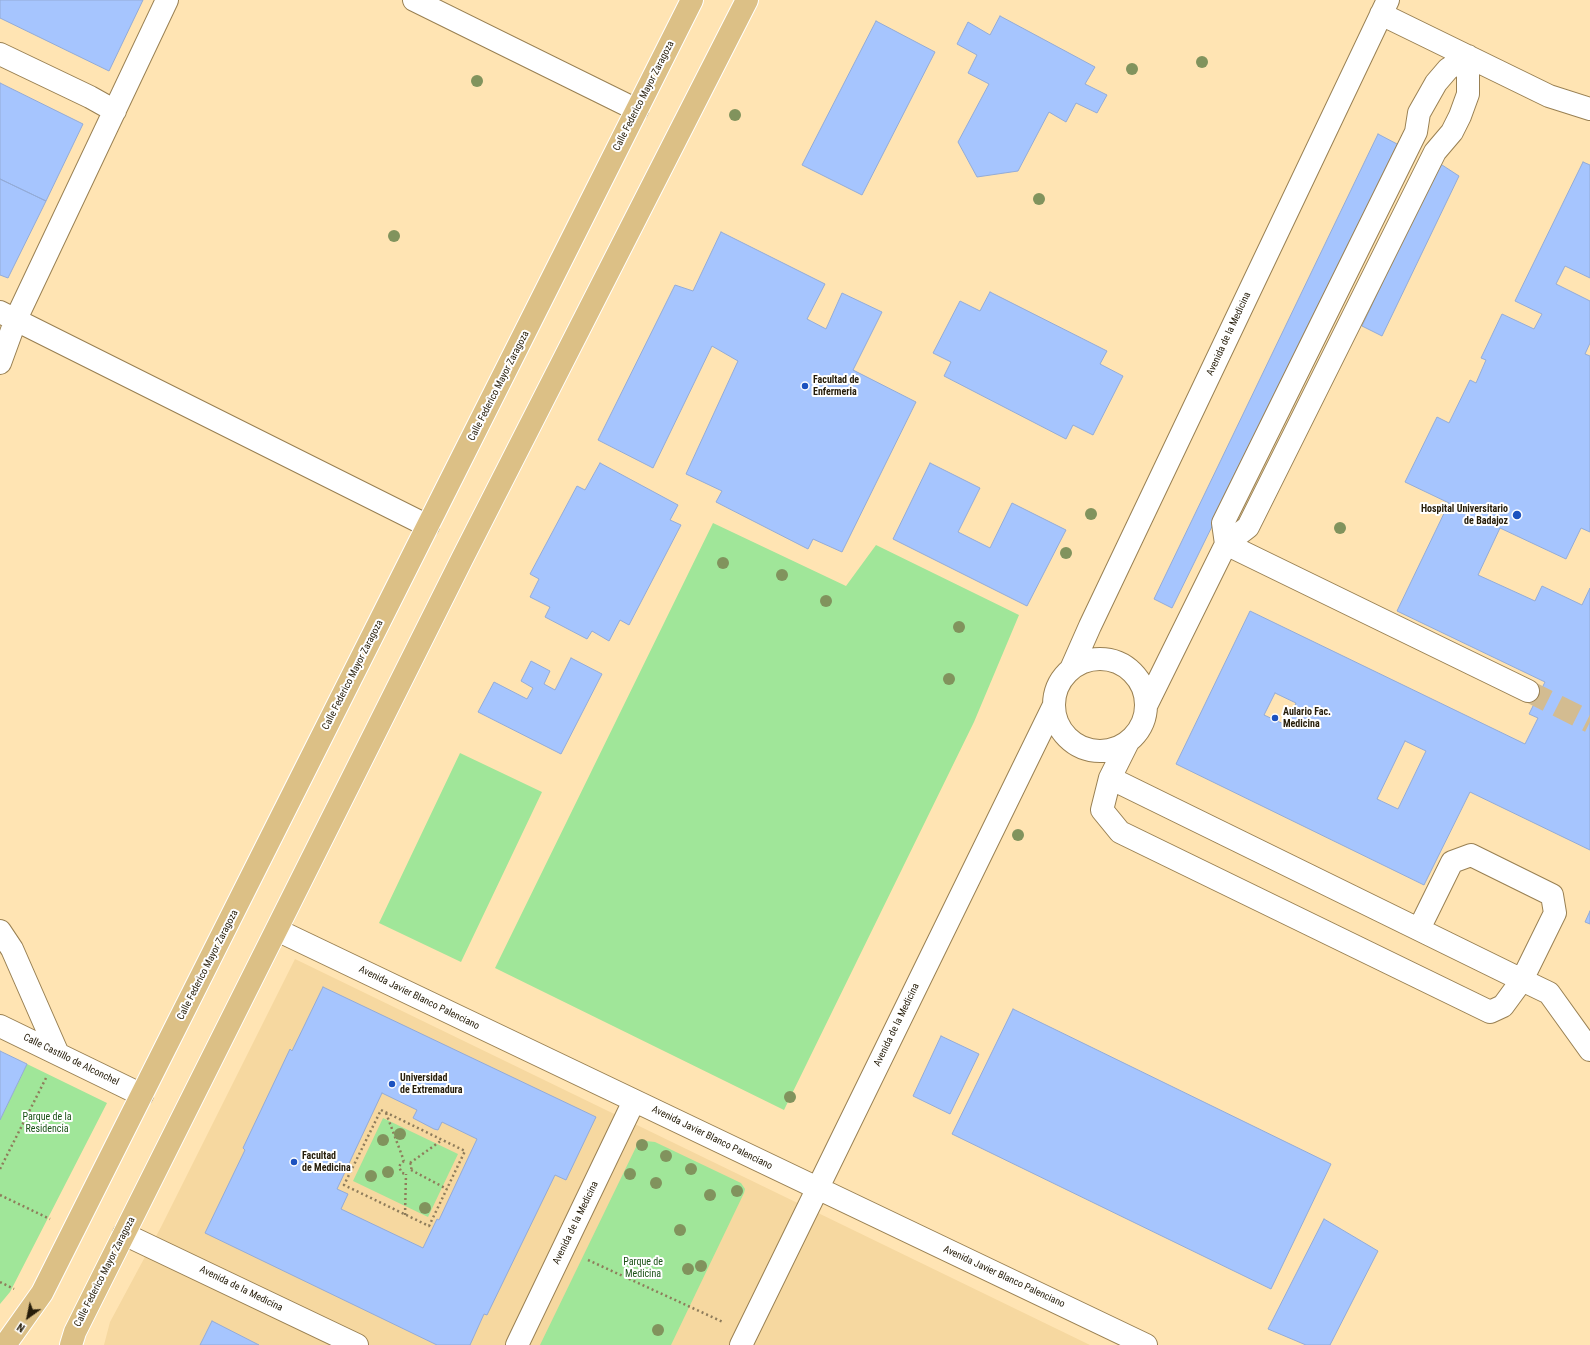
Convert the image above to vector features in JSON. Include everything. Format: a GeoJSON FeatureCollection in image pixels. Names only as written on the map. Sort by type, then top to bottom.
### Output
{"type":"FeatureCollection","features":[{"type":"Feature","properties":{"kind":"main road","name":"Calle Federico Mayor Zaragoza"},"geometry":{"type":"LineString","coordinates":[[5,1345],[37,1302],[74,1231],[692,0]]}},
{"type":"Feature","properties":{"kind":"main road","name":"Calle Federico Mayor Zaragoza"},"geometry":{"type":"LineString","coordinates":[[71,1345],[75,1332],[466,552],[747,0]]}},
{"type":"Feature","properties":{"kind":"street"},"geometry":{"type":"LineString","coordinates":[[0,363],[8,316],[114,111],[167,0]]}},
{"type":"Feature","properties":{"kind":"street"},"geometry":{"type":"LineString","coordinates":[[414,0],[637,110]]}},
{"type":"Feature","properties":{"kind":"street"},"geometry":{"type":"LineString","coordinates":[[1384,7],[1468,56],[1549,96],[1590,109]]}},
{"type":"Feature","properties":{"kind":"street","name":"Avenida de la Medicina"},"geometry":{"type":"LineString","coordinates":[[1071,669],[1096,612],[1384,7]]}},
{"type":"Feature","properties":{"kind":"street"},"geometry":{"type":"LineString","coordinates":[[0,54],[90,97],[114,111]]}},
{"type":"Feature","properties":{"kind":"street"},"geometry":{"type":"LineString","coordinates":[[1146,704],[1226,544],[1248,528],[1436,152],[1452,132],[1460,116],[1468,94],[1468,56]]}},
{"type":"Feature","properties":{"kind":"street"},"geometry":{"type":"LineString","coordinates":[[1226,544],[1223,523],[1416,132],[1419,113],[1436,83],[1448,69],[1468,56]]}},
{"type":"Feature","properties":{"kind":"street"},"geometry":{"type":"LineString","coordinates":[[8,316],[428,526]]}},
{"type":"Feature","properties":{"kind":"street"},"geometry":{"type":"LineString","coordinates":[[1226,544],[1528,692]]}},
{"type":"Feature","properties":{"kind":"street"},"geometry":{"type":"LineString","coordinates":[[1098,659],[1113,660],[1126,666],[1137,677],[1144,690],[1146,704],[1145,719],[1138,732],[1128,742],[1115,749],[1101,751],[1086,749],[1073,743],[1063,732],[1056,720],[1054,706],[1056,692],[1061,679],[1071,669],[1084,662],[1098,659]]}},
{"type":"Feature","properties":{"kind":"street","name":"Avenida de la Medicina"},"geometry":{"type":"LineString","coordinates":[[744,1339],[1054,706]]}},
{"type":"Feature","properties":{"kind":"street"},"geometry":{"type":"LineString","coordinates":[[1128,742],[1110,778],[1102,810],[1120,832],[1490,1012],[1503,1006],[1522,980],[1555,913],[1552,894],[1471,855],[1452,862],[1419,929]]}},
{"type":"Feature","properties":{"kind":"street"},"geometry":{"type":"LineString","coordinates":[[1110,778],[1549,992],[1590,1050]]}},
{"type":"Feature","properties":{"kind":"street","name":"Avenida Javier Blanco Palenciano"},"geometry":{"type":"LineString","coordinates":[[277,930],[1140,1344]]}},
{"type":"Feature","properties":{"kind":"street"},"geometry":{"type":"LineString","coordinates":[[0,931],[12,948],[58,1054]]}},
{"type":"Feature","properties":{"kind":"street","name":"Calle Castillo de Alconchel"},"geometry":{"type":"LineString","coordinates":[[0,1026],[142,1095]]}},
{"type":"Feature","properties":{"kind":"street","name":"Avenida de la Medicina"},"geometry":{"type":"LineString","coordinates":[[517,1345],[634,1101]]}},
{"type":"Feature","properties":{"kind":"street","name":"Avenida de la Medicina"},"geometry":{"type":"LineString","coordinates":[[124,1234],[357,1345]]}},
{"type":"Feature","properties":{"kind":"path"},"geometry":{"type":"LineString","coordinates":[[0,1169],[58,1054]]}},
{"type":"Feature","properties":{"kind":"path"},"geometry":{"type":"LineString","coordinates":[[380,1110],[442,1140],[465,1151],[429,1226],[344,1185],[380,1110]]}},
{"type":"Feature","properties":{"kind":"path"},"geometry":{"type":"LineString","coordinates":[[386,1112],[404,1161]]}},
{"type":"Feature","properties":{"kind":"path"},"geometry":{"type":"LineString","coordinates":[[410,1163],[442,1140]]}},
{"type":"Feature","properties":{"kind":"path"},"geometry":{"type":"LineString","coordinates":[[404,1161],[410,1163]]}},
{"type":"Feature","properties":{"kind":"path"},"geometry":{"type":"LineString","coordinates":[[404,1161],[399,1167],[402,1173],[406,1174]]}},
{"type":"Feature","properties":{"kind":"path"},"geometry":{"type":"LineString","coordinates":[[410,1163],[412,1166],[411,1170]]}},
{"type":"Feature","properties":{"kind":"path"},"geometry":{"type":"LineString","coordinates":[[411,1170],[447,1189]]}},
{"type":"Feature","properties":{"kind":"path"},"geometry":{"type":"LineString","coordinates":[[405,1215],[406,1174],[411,1170]]}},
{"type":"Feature","properties":{"kind":"path"},"geometry":{"type":"LineString","coordinates":[[0,1195],[74,1231]]}},
{"type":"Feature","properties":{"kind":"path"},"geometry":{"type":"LineString","coordinates":[[563,1249],[744,1339]]}},
{"type":"Feature","properties":{"kind":"shaded area","name":"Universidad de Extremadura"},"geometry":{"type":"Polygon","coordinates":[[[295,959],[1090,1345],[104,1345],[110,1322],[161,1227],[295,959]]]}},
{"type":"Feature","properties":{"kind":"green space"},"geometry":{"type":"Polygon","coordinates":[[[713,523],[846,586],[876,545],[1019,615],[974,722],[784,1110],[495,968],[713,523]]]}},
{"type":"Feature","properties":{"kind":"green space"},"geometry":{"type":"Polygon","coordinates":[[[460,753],[542,792],[461,962],[379,923],[460,753]]]}},
{"type":"Feature","properties":{"kind":"green space","name":"Parque de la Residencia"},"geometry":{"type":"Polygon","coordinates":[[[27,1064],[107,1103],[10,1292],[0,1304],[0,1120],[27,1064]]]}},
{"type":"Feature","properties":{"kind":"green space"},"geometry":{"type":"Polygon","coordinates":[[[383,1118],[458,1154],[428,1217],[353,1181],[383,1118]]]}},
{"type":"Feature","properties":{"kind":"green space","name":"Parque de Medicina"},"geometry":{"type":"Polygon","coordinates":[[[646,1141],[655,1142],[741,1183],[745,1189],[671,1345],[540,1345],[637,1145],[646,1141]]]}},
{"type":"Feature","properties":{"kind":"building"},"geometry":{"type":"Polygon","coordinates":[[[0,0],[143,0],[109,71],[0,18],[0,0]]]}},
{"type":"Feature","properties":{"kind":"building"},"geometry":{"type":"Polygon","coordinates":[[[1000,16],[1095,67],[1085,84],[1107,95],[1097,113],[1076,103],[1066,122],[1049,112],[1018,171],[977,177],[958,142],[989,84],[968,73],[977,55],[957,44],[968,22],[990,35],[1000,16]]]}},
{"type":"Feature","properties":{"kind":"building"},"geometry":{"type":"Polygon","coordinates":[[[876,21],[935,52],[862,195],[802,165],[876,21]]]}},
{"type":"Feature","properties":{"kind":"building"},"geometry":{"type":"Polygon","coordinates":[[[0,83],[83,124],[46,201],[0,179],[0,83]]]}},
{"type":"Feature","properties":{"kind":"building"},"geometry":{"type":"Polygon","coordinates":[[[1378,134],[1399,145],[1172,608],[1154,599],[1378,134]]]}},
{"type":"Feature","properties":{"kind":"building","name":"Hospital Universitario de Badajoz"},"geometry":{"type":"Polygon","coordinates":[[[1583,162],[1590,165],[1590,278],[1565,266],[1556,284],[1590,301],[1590,343],[1585,354],[1590,356],[1590,532],[1581,528],[1566,559],[1500,528],[1478,575],[1535,601],[1542,586],[1582,605],[1590,588],[1590,850],[1470,792],[1424,885],[1176,764],[1250,611],[1525,744],[1538,718],[1529,714],[1545,682],[1397,611],[1449,503],[1405,482],[1437,417],[1449,423],[1470,380],[1476,383],[1486,360],[1481,358],[1502,314],[1534,329],[1542,314],[1515,301],[1583,162]],[[1275,693],[1264,715],[1286,725],[1296,703],[1275,693]],[[1405,741],[1377,799],[1398,809],[1426,751],[1405,741]]]}},
{"type":"Feature","properties":{"kind":"building"},"geometry":{"type":"Polygon","coordinates":[[[1439,163],[1459,176],[1382,336],[1362,326],[1439,163]]]}},
{"type":"Feature","properties":{"kind":"building"},"geometry":{"type":"Polygon","coordinates":[[[0,179],[46,201],[8,278],[0,275],[0,179]]]}},
{"type":"Feature","properties":{"kind":"building","name":"Facultad de Enfermeria"},"geometry":{"type":"Polygon","coordinates":[[[721,232],[825,284],[807,319],[826,329],[842,293],[882,312],[853,370],[916,402],[842,552],[813,539],[808,549],[716,502],[722,491],[686,474],[738,361],[712,346],[653,468],[598,440],[675,285],[693,291],[721,232]]]}},
{"type":"Feature","properties":{"kind":"building"},"geometry":{"type":"Polygon","coordinates":[[[990,292],[1107,351],[1100,364],[1123,376],[1093,435],[1073,425],[1066,439],[944,376],[951,362],[933,353],[960,301],[980,311],[990,292]]]}},
{"type":"Feature","properties":{"kind":"building"},"geometry":{"type":"Polygon","coordinates":[[[600,463],[678,505],[670,520],[681,525],[629,625],[620,620],[609,641],[592,631],[587,639],[545,617],[550,607],[530,597],[539,579],[530,574],[577,486],[585,490],[600,463]]]}},
{"type":"Feature","properties":{"kind":"building"},"geometry":{"type":"Polygon","coordinates":[[[930,463],[980,488],[958,532],[990,548],[1012,503],[1066,530],[1027,606],[893,539],[930,463]]]}},
{"type":"Feature","properties":{"kind":"building"},"geometry":{"type":"Polygon","coordinates":[[[571,658],[602,674],[561,754],[478,712],[494,682],[527,699],[533,688],[521,681],[531,661],[550,671],[544,684],[555,690],[571,658]]]}},
{"type":"Feature","properties":{"kind":"building"},"geometry":{"type":"Polygon","coordinates":[[[1590,911],[1590,924],[1585,922],[1590,911]]]}},
{"type":"Feature","properties":{"kind":"building","name":"Facultad de Medicina"},"geometry":{"type":"Polygon","coordinates":[[[323,987],[596,1117],[566,1180],[555,1175],[487,1315],[484,1314],[470,1345],[437,1345],[205,1233],[245,1150],[243,1148],[290,1049],[292,1051],[323,987]],[[382,1093],[337,1189],[348,1194],[341,1209],[423,1248],[437,1219],[439,1220],[477,1139],[442,1122],[438,1130],[434,1129],[413,1118],[417,1110],[382,1093]]]}},
{"type":"Feature","properties":{"kind":"building"},"geometry":{"type":"Polygon","coordinates":[[[1013,1009],[1331,1164],[1271,1289],[952,1134],[1013,1009]]]}},
{"type":"Feature","properties":{"kind":"building"},"geometry":{"type":"Polygon","coordinates":[[[941,1036],[979,1054],[950,1114],[913,1096],[941,1036]]]}},
{"type":"Feature","properties":{"kind":"building"},"geometry":{"type":"Polygon","coordinates":[[[0,1051],[27,1064],[0,1120],[0,1051]]]}},
{"type":"Feature","properties":{"kind":"building"},"geometry":{"type":"Polygon","coordinates":[[[1324,1219],[1378,1251],[1330,1345],[1306,1345],[1268,1329],[1324,1219]]]}},
{"type":"Feature","properties":{"kind":"building"},"geometry":{"type":"Polygon","coordinates":[[[212,1321],[259,1345],[200,1345],[212,1321]]]}},
{"type":"Feature","properties":{"kind":"tunnel"},"geometry":{"type":"LineString","coordinates":[[1528,691],[1590,722]]}},
{"type":"Feature","properties":{"kind":"place","name":"Facultad de Enfermeria"},"geometry":{"type":"Point","coordinates":[805,386]}},
{"type":"Feature","properties":{"kind":"place","name":"Hospital Universitario de Badajoz"},"geometry":{"type":"Point","coordinates":[1517,515]}},
{"type":"Feature","properties":{"kind":"place","name":"Aulario Fac. Medicina"},"geometry":{"type":"Point","coordinates":[1275,718]}},
{"type":"Feature","properties":{"kind":"place","name":"Universidad de Extremadura"},"geometry":{"type":"Point","coordinates":[392,1084]}},
{"type":"Feature","properties":{"kind":"place","name":"Facultad de Medicina"},"geometry":{"type":"Point","coordinates":[294,1162]}}]}
